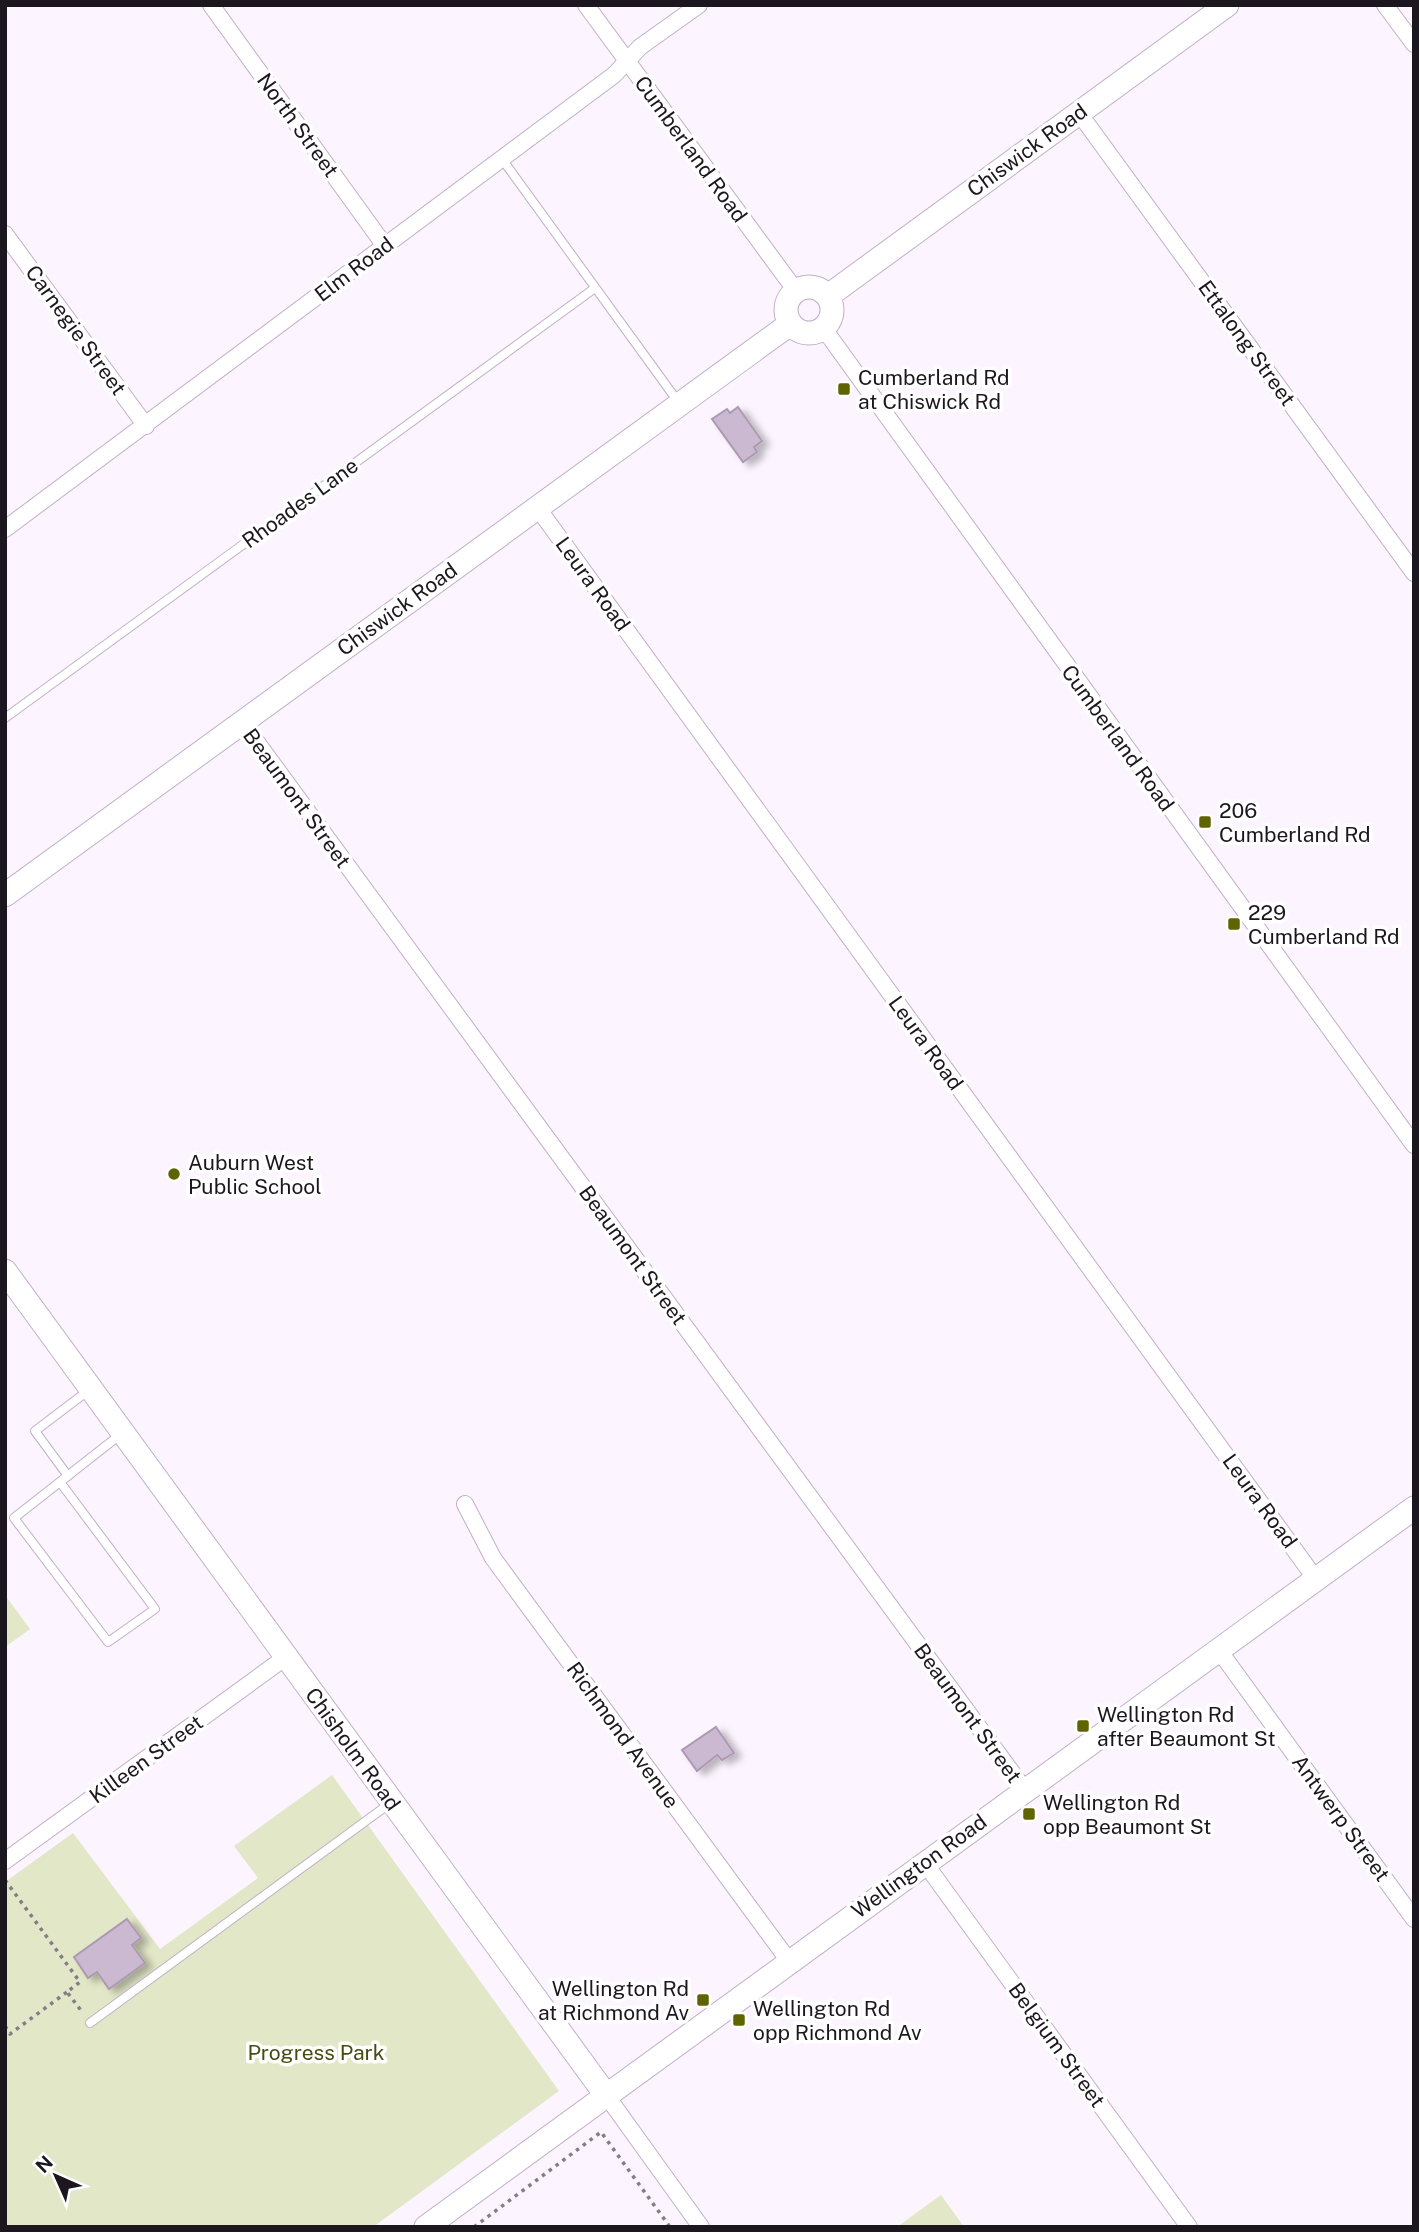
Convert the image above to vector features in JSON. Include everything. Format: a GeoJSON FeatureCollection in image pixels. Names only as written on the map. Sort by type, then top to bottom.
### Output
{"type":"FeatureCollection","features":[{"type":"Feature","properties":{"kind":"main road","name":"Chiswick Road"},"geometry":{"type":"LineString","coordinates":[[828,296],[1227,5]]}},
{"type":"Feature","properties":{"kind":"main road"},"geometry":{"type":"LineString","coordinates":[[817,288],[828,296],[833,310],[824,329],[802,333],[790,324],[786,310],[796,291],[817,288]]}},
{"type":"Feature","properties":{"kind":"main road","name":"Chiswick Road"},"geometry":{"type":"LineString","coordinates":[[5,895],[790,324]]}},
{"type":"Feature","properties":{"kind":"main road","name":"Chisholm Road"},"geometry":{"type":"LineString","coordinates":[[5,1271],[606,2095]]}},
{"type":"Feature","properties":{"kind":"main road","name":"Wellington Road"},"geometry":{"type":"LineString","coordinates":[[426,2227],[1024,1789],[1414,1508]]}},
{"type":"Feature","properties":{"kind":"street","name":"North Street"},"geometry":{"type":"LineString","coordinates":[[211,5],[386,246]]}},
{"type":"Feature","properties":{"kind":"street","name":"Cumberland Road"},"geometry":{"type":"LineString","coordinates":[[586,5],[796,291]]}},
{"type":"Feature","properties":{"kind":"street","name":"Elm Road"},"geometry":{"type":"LineString","coordinates":[[5,529],[614,75],[640,47],[699,5]]}},
{"type":"Feature","properties":{"kind":"street"},"geometry":{"type":"LineString","coordinates":[[1385,5],[1414,44]]}},
{"type":"Feature","properties":{"kind":"street","name":"Ettalong Street"},"geometry":{"type":"LineString","coordinates":[[1079,113],[1414,573]]}},
{"type":"Feature","properties":{"kind":"street","name":"Carnegie Street"},"geometry":{"type":"LineString","coordinates":[[5,234],[146,426]]}},
{"type":"Feature","properties":{"kind":"street","name":"Cumberland Road"},"geometry":{"type":"LineString","coordinates":[[824,329],[1414,1146]]}},
{"type":"Feature","properties":{"kind":"street","name":"Leura Road"},"geometry":{"type":"LineString","coordinates":[[537,507],[1315,1578]]}},
{"type":"Feature","properties":{"kind":"street","name":"Beaumont Street"},"geometry":{"type":"LineString","coordinates":[[242,722],[1024,1789]]}},
{"type":"Feature","properties":{"kind":"street","name":"Richmond Avenue"},"geometry":{"type":"LineString","coordinates":[[465,1504],[493,1558],[789,1961]]}},
{"type":"Feature","properties":{"kind":"street","name":"Antwerp Street"},"geometry":{"type":"LineString","coordinates":[[1218,1649],[1414,1919]]}},
{"type":"Feature","properties":{"kind":"street","name":"Killeen Street"},"geometry":{"type":"LineString","coordinates":[[5,1861],[286,1657]]}},
{"type":"Feature","properties":{"kind":"street","name":"Belgium Street"},"geometry":{"type":"LineString","coordinates":[[924,1862],[1189,2227]]}},
{"type":"Feature","properties":{"kind":"street","name":"Chisholm Road"},"geometry":{"type":"LineString","coordinates":[[606,2095],[701,2227]]}},
{"type":"Feature","properties":{"kind":"lane"},"geometry":{"type":"LineString","coordinates":[[502,159],[680,403]]}},
{"type":"Feature","properties":{"kind":"lane","name":"Rhoades Lane"},"geometry":{"type":"LineString","coordinates":[[5,718],[595,288]]}},
{"type":"Feature","properties":{"kind":"lane"},"geometry":{"type":"LineString","coordinates":[[90,1389],[35,1431],[64,1479],[155,1609],[108,1642],[14,1518],[64,1479],[122,1433]]}},
{"type":"Feature","properties":{"kind":"lane"},"geometry":{"type":"LineString","coordinates":[[90,2023],[392,1802]]}},
{"type":"Feature","properties":{"kind":"path"},"geometry":{"type":"LineString","coordinates":[[5,1880],[80,1982],[10,2034],[6,2030]]}},
{"type":"Feature","properties":{"kind":"path"},"geometry":{"type":"LineString","coordinates":[[67,1992],[90,2023]]}},
{"type":"Feature","properties":{"kind":"path"},"geometry":{"type":"LineString","coordinates":[[474,2227],[601,2132],[670,2227]]}},
{"type":"Feature","properties":{"kind":"green space"},"geometry":{"type":"Polygon","coordinates":[[[5,1595],[30,1629],[5,1647],[5,1595]]]}},
{"type":"Feature","properties":{"kind":"green space","name":"Progress Park"},"geometry":{"type":"Polygon","coordinates":[[[332,1775],[559,2091],[373,2227],[5,2227],[5,1882],[73,1833],[160,1949],[258,1878],[234,1846],[332,1775]]]}},
{"type":"Feature","properties":{"kind":"green space"},"geometry":{"type":"Polygon","coordinates":[[[941,2195],[964,2227],[897,2227],[941,2195]]]}},
{"type":"Feature","properties":{"kind":"building"},"geometry":{"type":"Polygon","coordinates":[[[738,407],[762,441],[754,447],[757,452],[743,462],[712,419],[727,409],[730,413],[738,407]]]}},
{"type":"Feature","properties":{"kind":"building"},"geometry":{"type":"Polygon","coordinates":[[[716,1727],[734,1753],[722,1760],[717,1755],[697,1771],[682,1750],[716,1727]]]}},
{"type":"Feature","properties":{"kind":"building"},"geometry":{"type":"Polygon","coordinates":[[[127,1919],[141,1938],[132,1945],[145,1963],[109,1989],[97,1972],[88,1978],[74,1957],[127,1919]]]}},
{"type":"Feature","properties":{"kind":"place","name":"Cumberland Rd at Chiswick Rd"},"geometry":{"type":"Point","coordinates":[844,389]}},
{"type":"Feature","properties":{"kind":"place","name":"206 Cumberland Rd"},"geometry":{"type":"Point","coordinates":[1205,822]}},
{"type":"Feature","properties":{"kind":"place","name":"229 Cumberland Rd"},"geometry":{"type":"Point","coordinates":[1234,924]}},
{"type":"Feature","properties":{"kind":"place","name":"Auburn West Public School"},"geometry":{"type":"Point","coordinates":[174,1174]}},
{"type":"Feature","properties":{"kind":"place","name":"Wellington Rd after Beaumont St"},"geometry":{"type":"Point","coordinates":[1083,1726]}},
{"type":"Feature","properties":{"kind":"place","name":"Wellington Rd opp Beaumont St"},"geometry":{"type":"Point","coordinates":[1029,1814]}},
{"type":"Feature","properties":{"kind":"place","name":"Wellington Rd at Richmond Av"},"geometry":{"type":"Point","coordinates":[703,2000]}},
{"type":"Feature","properties":{"kind":"place","name":"Wellington Rd opp Richmond Av"},"geometry":{"type":"Point","coordinates":[739,2020]}}]}
